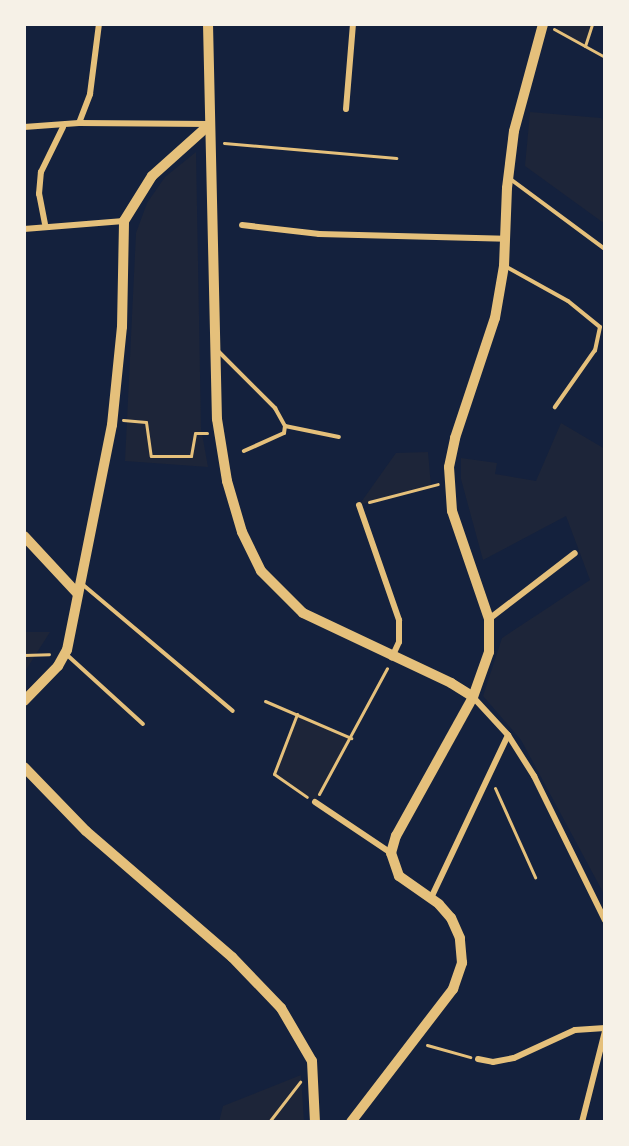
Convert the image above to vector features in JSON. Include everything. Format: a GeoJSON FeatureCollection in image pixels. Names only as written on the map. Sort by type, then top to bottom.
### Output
{"type":"FeatureCollection","features":[{"type":"Feature","properties":{"kind":"street"},"geometry":{"type":"LineString","coordinates":[[79,123],[90,94],[99,24]]}},
{"type":"Feature","properties":{"kind":"street"},"geometry":{"type":"LineString","coordinates":[[208,24],[218,432],[242,532],[261,571],[303,613],[392,658],[451,683],[473,696],[508,735],[546,796],[605,920]]}},
{"type":"Feature","properties":{"kind":"street"},"geometry":{"type":"LineString","coordinates":[[346,110],[353,24]]}},
{"type":"Feature","properties":{"kind":"street"},"geometry":{"type":"LineString","coordinates":[[351,1122],[411,1040],[453,989],[462,963],[460,938],[451,918],[431,898],[399,876],[391,853],[396,836],[473,696],[489,652],[489,619],[456,525],[448,482],[455,438],[495,318],[504,266],[508,177],[520,103],[546,26]]}},
{"type":"Feature","properties":{"kind":"street"},"geometry":{"type":"LineString","coordinates":[[24,127],[63,127],[79,123],[210,124]]}},
{"type":"Feature","properties":{"kind":"street"},"geometry":{"type":"LineString","coordinates":[[24,701],[65,653],[112,420],[122,327],[124,221],[152,176],[210,124]]}},
{"type":"Feature","properties":{"kind":"street"},"geometry":{"type":"LineString","coordinates":[[45,224],[39,194],[41,172],[63,127]]}},
{"type":"Feature","properties":{"kind":"street"},"geometry":{"type":"LineString","coordinates":[[24,229],[45,224],[124,221]]}},
{"type":"Feature","properties":{"kind":"street"},"geometry":{"type":"LineString","coordinates":[[242,225],[319,234],[505,240]]}},
{"type":"Feature","properties":{"kind":"street"},"geometry":{"type":"LineString","coordinates":[[359,505],[399,620],[399,642],[392,658]]}},
{"type":"Feature","properties":{"kind":"street"},"geometry":{"type":"LineString","coordinates":[[24,536],[78,588]]}},
{"type":"Feature","properties":{"kind":"street"},"geometry":{"type":"LineString","coordinates":[[489,619],[575,553]]}},
{"type":"Feature","properties":{"kind":"street"},"geometry":{"type":"LineString","coordinates":[[431,898],[508,735]]}},
{"type":"Feature","properties":{"kind":"street"},"geometry":{"type":"LineString","coordinates":[[24,767],[86,831],[255,978],[296,1028],[313,1066],[315,1122]]}},
{"type":"Feature","properties":{"kind":"street"},"geometry":{"type":"LineString","coordinates":[[315,802],[391,853]]}},
{"type":"Feature","properties":{"kind":"street"},"geometry":{"type":"LineString","coordinates":[[478,1059],[493,1062],[514,1058],[575,1030],[605,1030],[582,1122]]}},
{"type":"Feature","properties":{"kind":"lane"},"geometry":{"type":"LineString","coordinates":[[508,177],[605,249]]}},
{"type":"Feature","properties":{"kind":"lane"},"geometry":{"type":"LineString","coordinates":[[504,266],[568,301],[600,327],[595,350],[555,407]]}},
{"type":"Feature","properties":{"kind":"lane"},"geometry":{"type":"LineString","coordinates":[[215,348],[269,401],[285,426],[284,433],[244,451]]}},
{"type":"Feature","properties":{"kind":"lane"},"geometry":{"type":"LineString","coordinates":[[285,426],[339,437]]}},
{"type":"Feature","properties":{"kind":"lane"},"geometry":{"type":"LineString","coordinates":[[78,588],[233,711]]}},
{"type":"Feature","properties":{"kind":"lane"},"geometry":{"type":"LineString","coordinates":[[65,653],[143,724]]}},
{"type":"Feature","properties":{"kind":"lane"},"geometry":{"type":"LineString","coordinates":[[24,1074],[24,1091]]}},
{"type":"Feature","properties":{"kind":"path"},"geometry":{"type":"LineString","coordinates":[[585,46],[592,24]]}},
{"type":"Feature","properties":{"kind":"path"},"geometry":{"type":"LineString","coordinates":[[546,26],[605,57]]}},
{"type":"Feature","properties":{"kind":"path"},"geometry":{"type":"LineString","coordinates":[[210,142],[396,158]]}},
{"type":"Feature","properties":{"kind":"path"},"geometry":{"type":"LineString","coordinates":[[112,420],[146,422],[151,456],[191,456],[195,433],[218,432]]}},
{"type":"Feature","properties":{"kind":"path"},"geometry":{"type":"LineString","coordinates":[[359,505],[448,482]]}},
{"type":"Feature","properties":{"kind":"path"},"geometry":{"type":"LineString","coordinates":[[24,655],[65,653]]}},
{"type":"Feature","properties":{"kind":"path"},"geometry":{"type":"LineString","coordinates":[[297,714],[274,774],[315,802],[392,658]]}},
{"type":"Feature","properties":{"kind":"path"},"geometry":{"type":"LineString","coordinates":[[265,701],[351,738]]}},
{"type":"Feature","properties":{"kind":"path"},"geometry":{"type":"LineString","coordinates":[[604,725],[605,709]]}},
{"type":"Feature","properties":{"kind":"path"},"geometry":{"type":"LineString","coordinates":[[489,776],[535,877]]}},
{"type":"Feature","properties":{"kind":"path"},"geometry":{"type":"LineString","coordinates":[[411,1040],[478,1059]]}},
{"type":"Feature","properties":{"kind":"path"},"geometry":{"type":"LineString","coordinates":[[269,1122],[313,1066]]}},
{"type":"Feature","properties":{"kind":"shaded area"},"geometry":{"type":"Polygon","coordinates":[[[558,24],[592,24],[585,46],[556,30],[558,24]]]}},
{"type":"Feature","properties":{"kind":"shaded area"},"geometry":{"type":"Polygon","coordinates":[[[530,112],[601,118],[605,123],[605,224],[525,166],[530,112]]]}},
{"type":"Feature","properties":{"kind":"shaded area"},"geometry":{"type":"Polygon","coordinates":[[[196,152],[201,428],[208,467],[125,461],[136,233],[147,203],[165,177],[196,152]]]}},
{"type":"Feature","properties":{"kind":"shaded area"},"geometry":{"type":"Polygon","coordinates":[[[561,423],[605,449],[605,896],[521,740],[483,696],[502,638],[590,580],[566,516],[483,560],[461,479],[461,458],[497,463],[495,474],[536,481],[561,423]]]}},
{"type":"Feature","properties":{"kind":"shaded area"},"geometry":{"type":"Polygon","coordinates":[[[428,452],[431,486],[359,505],[396,453],[428,452]]]}},
{"type":"Feature","properties":{"kind":"shaded area"},"geometry":{"type":"Polygon","coordinates":[[[24,632],[50,632],[24,673],[24,632]]]}},
{"type":"Feature","properties":{"kind":"shaded area"},"geometry":{"type":"Polygon","coordinates":[[[297,714],[351,738],[315,802],[274,774],[297,714]]]}},
{"type":"Feature","properties":{"kind":"shaded area"},"geometry":{"type":"Polygon","coordinates":[[[301,1075],[304,1122],[219,1122],[223,1106],[301,1075]]]}}]}
